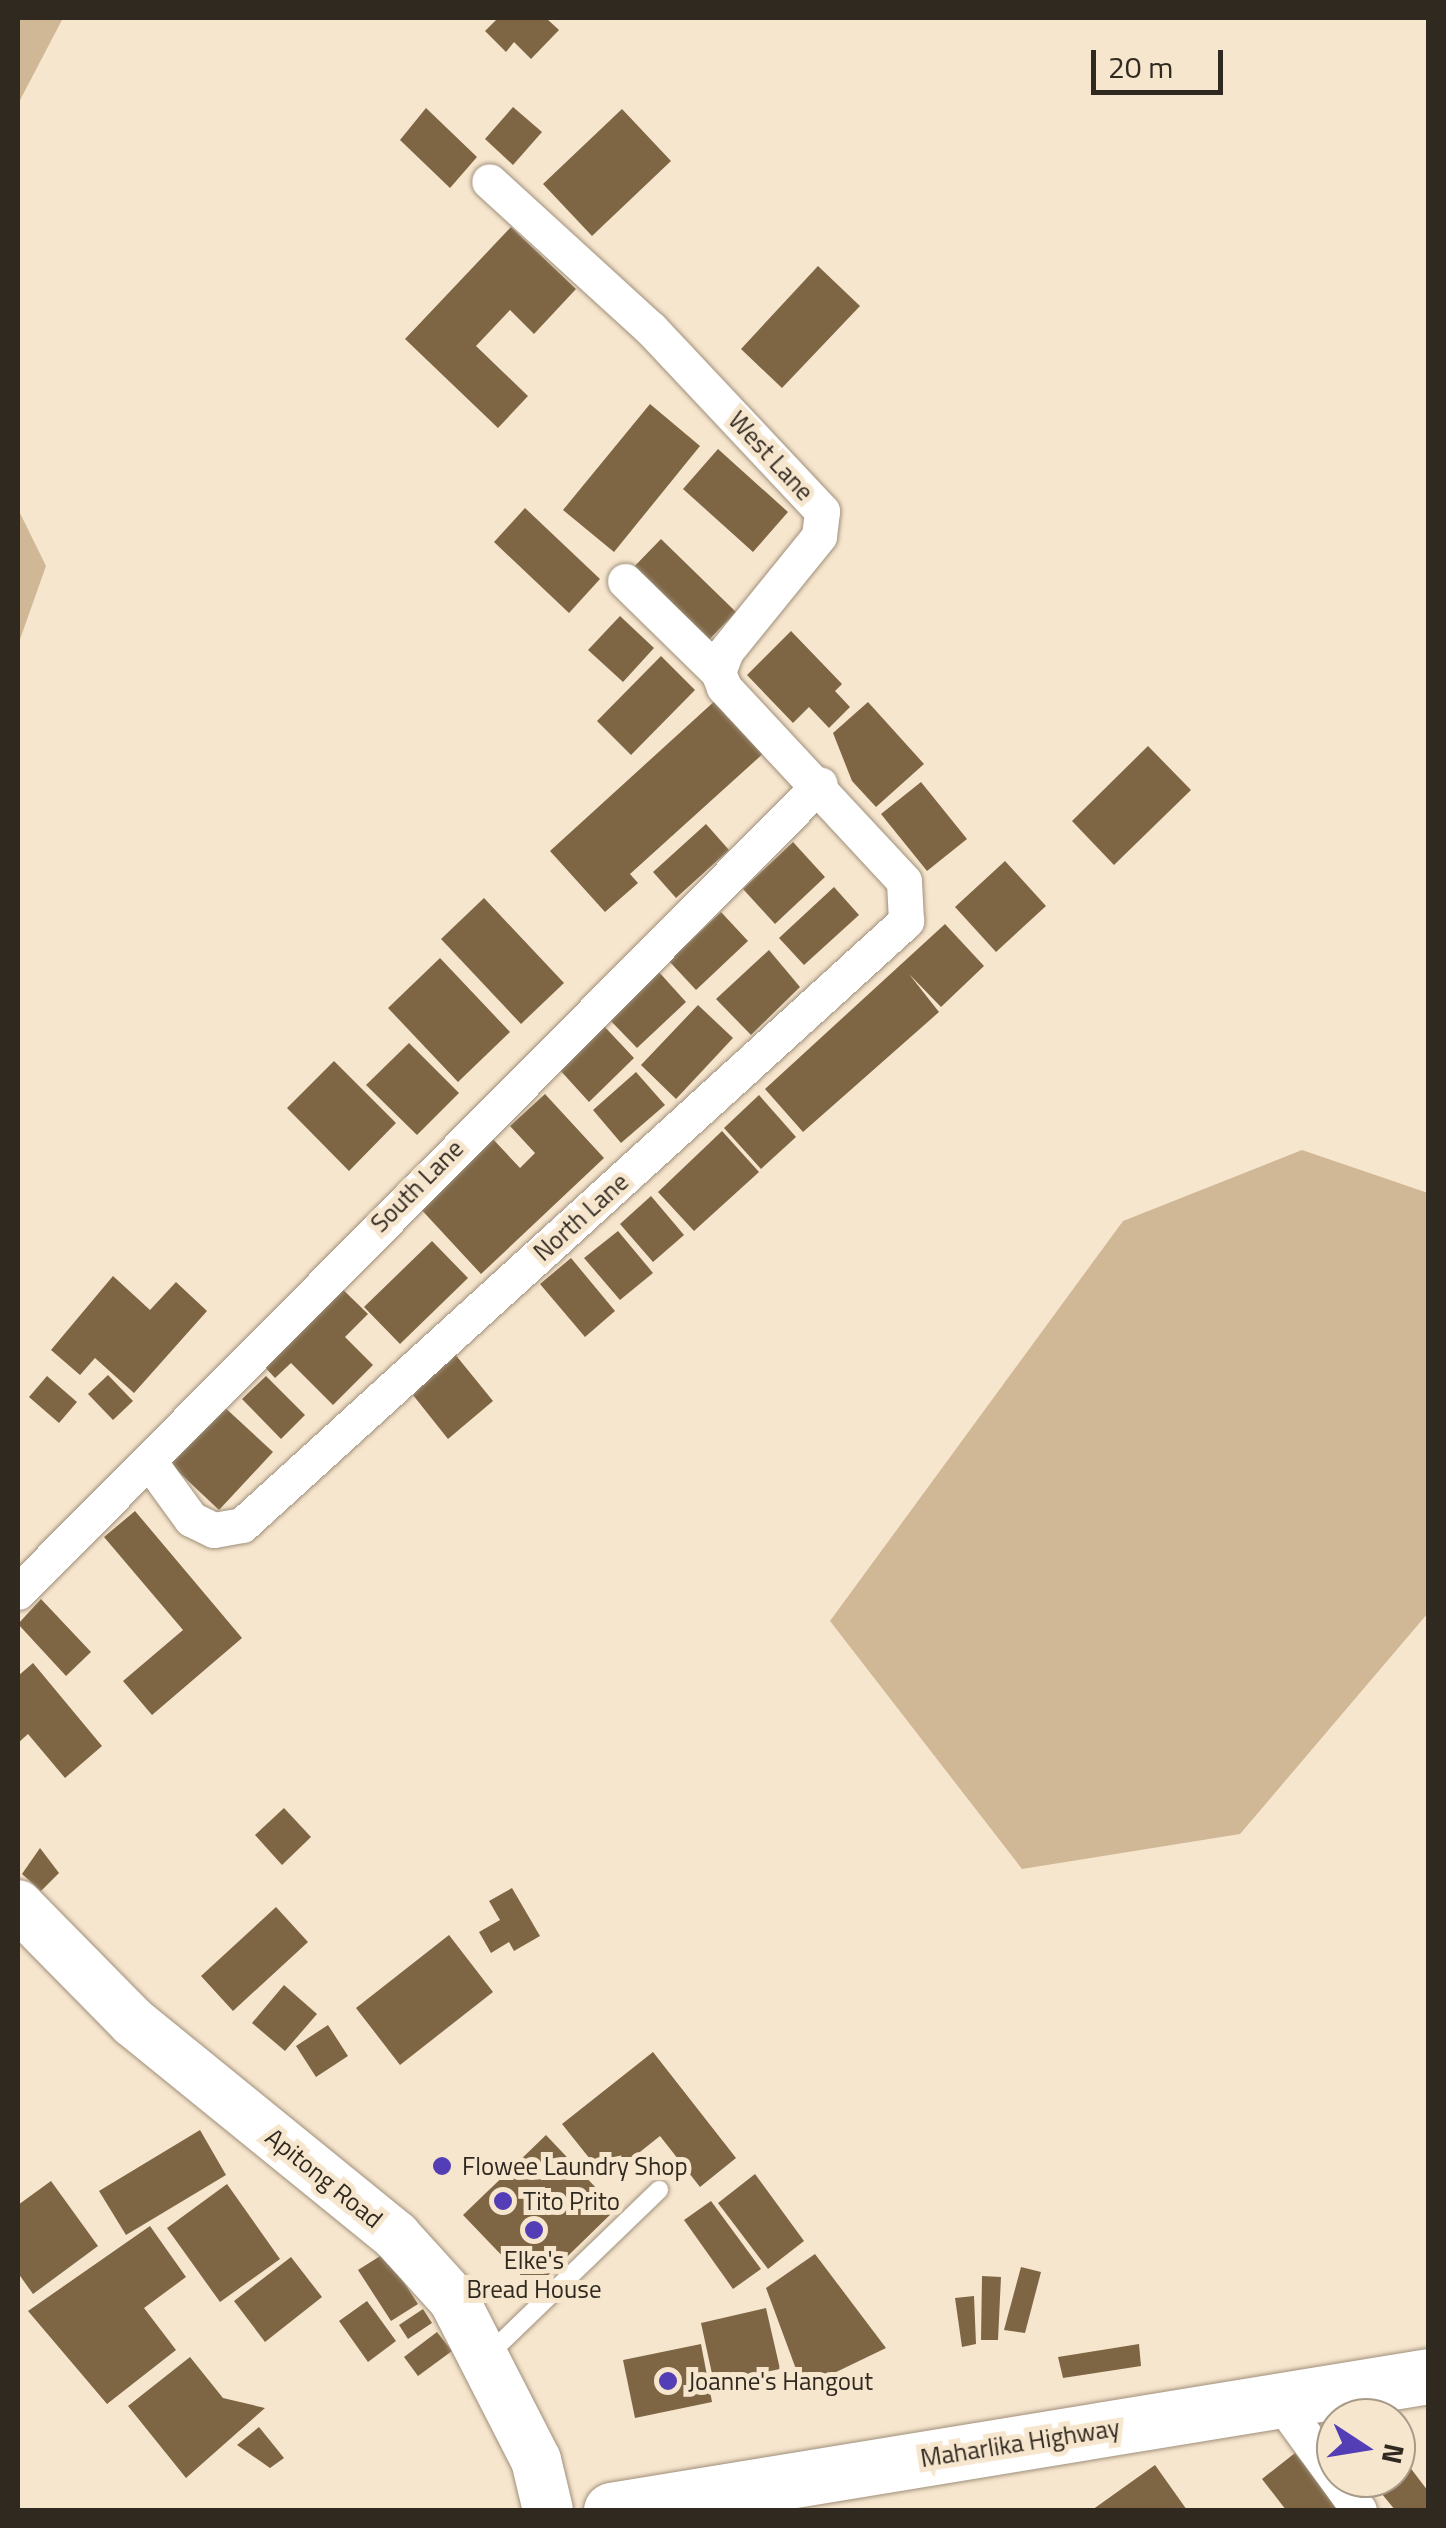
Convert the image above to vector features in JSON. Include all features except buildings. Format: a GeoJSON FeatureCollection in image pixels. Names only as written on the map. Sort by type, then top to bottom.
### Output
{"type":"FeatureCollection","features":[{"type":"Feature","properties":{"kind":"main road","name":"Maharlika Highway"},"geometry":{"type":"LineString","coordinates":[[611,2510],[1428,2376]]}},
{"type":"Feature","properties":{"kind":"street","name":"West Lane"},"geometry":{"type":"LineString","coordinates":[[489,181],[652,329],[822,511],[819,536],[726,651],[718,672]]}},
{"type":"Feature","properties":{"kind":"street"},"geometry":{"type":"LineString","coordinates":[[625,581],[718,672],[724,687],[820,784]]}},
{"type":"Feature","properties":{"kind":"street","name":"North Lane"},"geometry":{"type":"LineString","coordinates":[[151,1464],[191,1519],[214,1530],[242,1525],[906,921],[910,903],[904,880],[820,784]]}},
{"type":"Feature","properties":{"kind":"street","name":"South Lane"},"geometry":{"type":"LineString","coordinates":[[18,1592],[151,1464],[278,1326],[820,784]]}},
{"type":"Feature","properties":{"kind":"street","name":"Apitong Road"},"geometry":{"type":"LineString","coordinates":[[18,1905],[132,2022],[396,2236],[454,2300],[488,2355],[536,2460],[548,2510]]}},
{"type":"Feature","properties":{"kind":"street"},"geometry":{"type":"LineString","coordinates":[[1279,2400],[1359,2510]]}},
{"type":"Feature","properties":{"kind":"lane"},"geometry":{"type":"LineString","coordinates":[[488,2355],[658,2190]]}},
{"type":"Feature","properties":{"kind":"shaded area"},"geometry":{"type":"Polygon","coordinates":[[[18,18],[63,18],[18,104],[18,18]]]}},
{"type":"Feature","properties":{"kind":"shaded area"},"geometry":{"type":"Polygon","coordinates":[[[18,509],[46,566],[18,645],[18,509]]]}},
{"type":"Feature","properties":{"kind":"shaded area"},"geometry":{"type":"Polygon","coordinates":[[[1302,1150],[1428,1193],[1428,1613],[1240,1834],[1022,1869],[830,1621],[1123,1221],[1302,1150]]]}},
{"type":"Feature","properties":{"kind":"place","name":"Flowee Laundry Shop"},"geometry":{"type":"Point","coordinates":[442,2166]}},
{"type":"Feature","properties":{"kind":"place","name":"Tito Prito"},"geometry":{"type":"Point","coordinates":[503,2201]}},
{"type":"Feature","properties":{"kind":"place","name":"Elke's Bread House"},"geometry":{"type":"Point","coordinates":[534,2230]}},
{"type":"Feature","properties":{"kind":"place","name":"Joanne's Hangout"},"geometry":{"type":"Point","coordinates":[668,2381]}}]}
